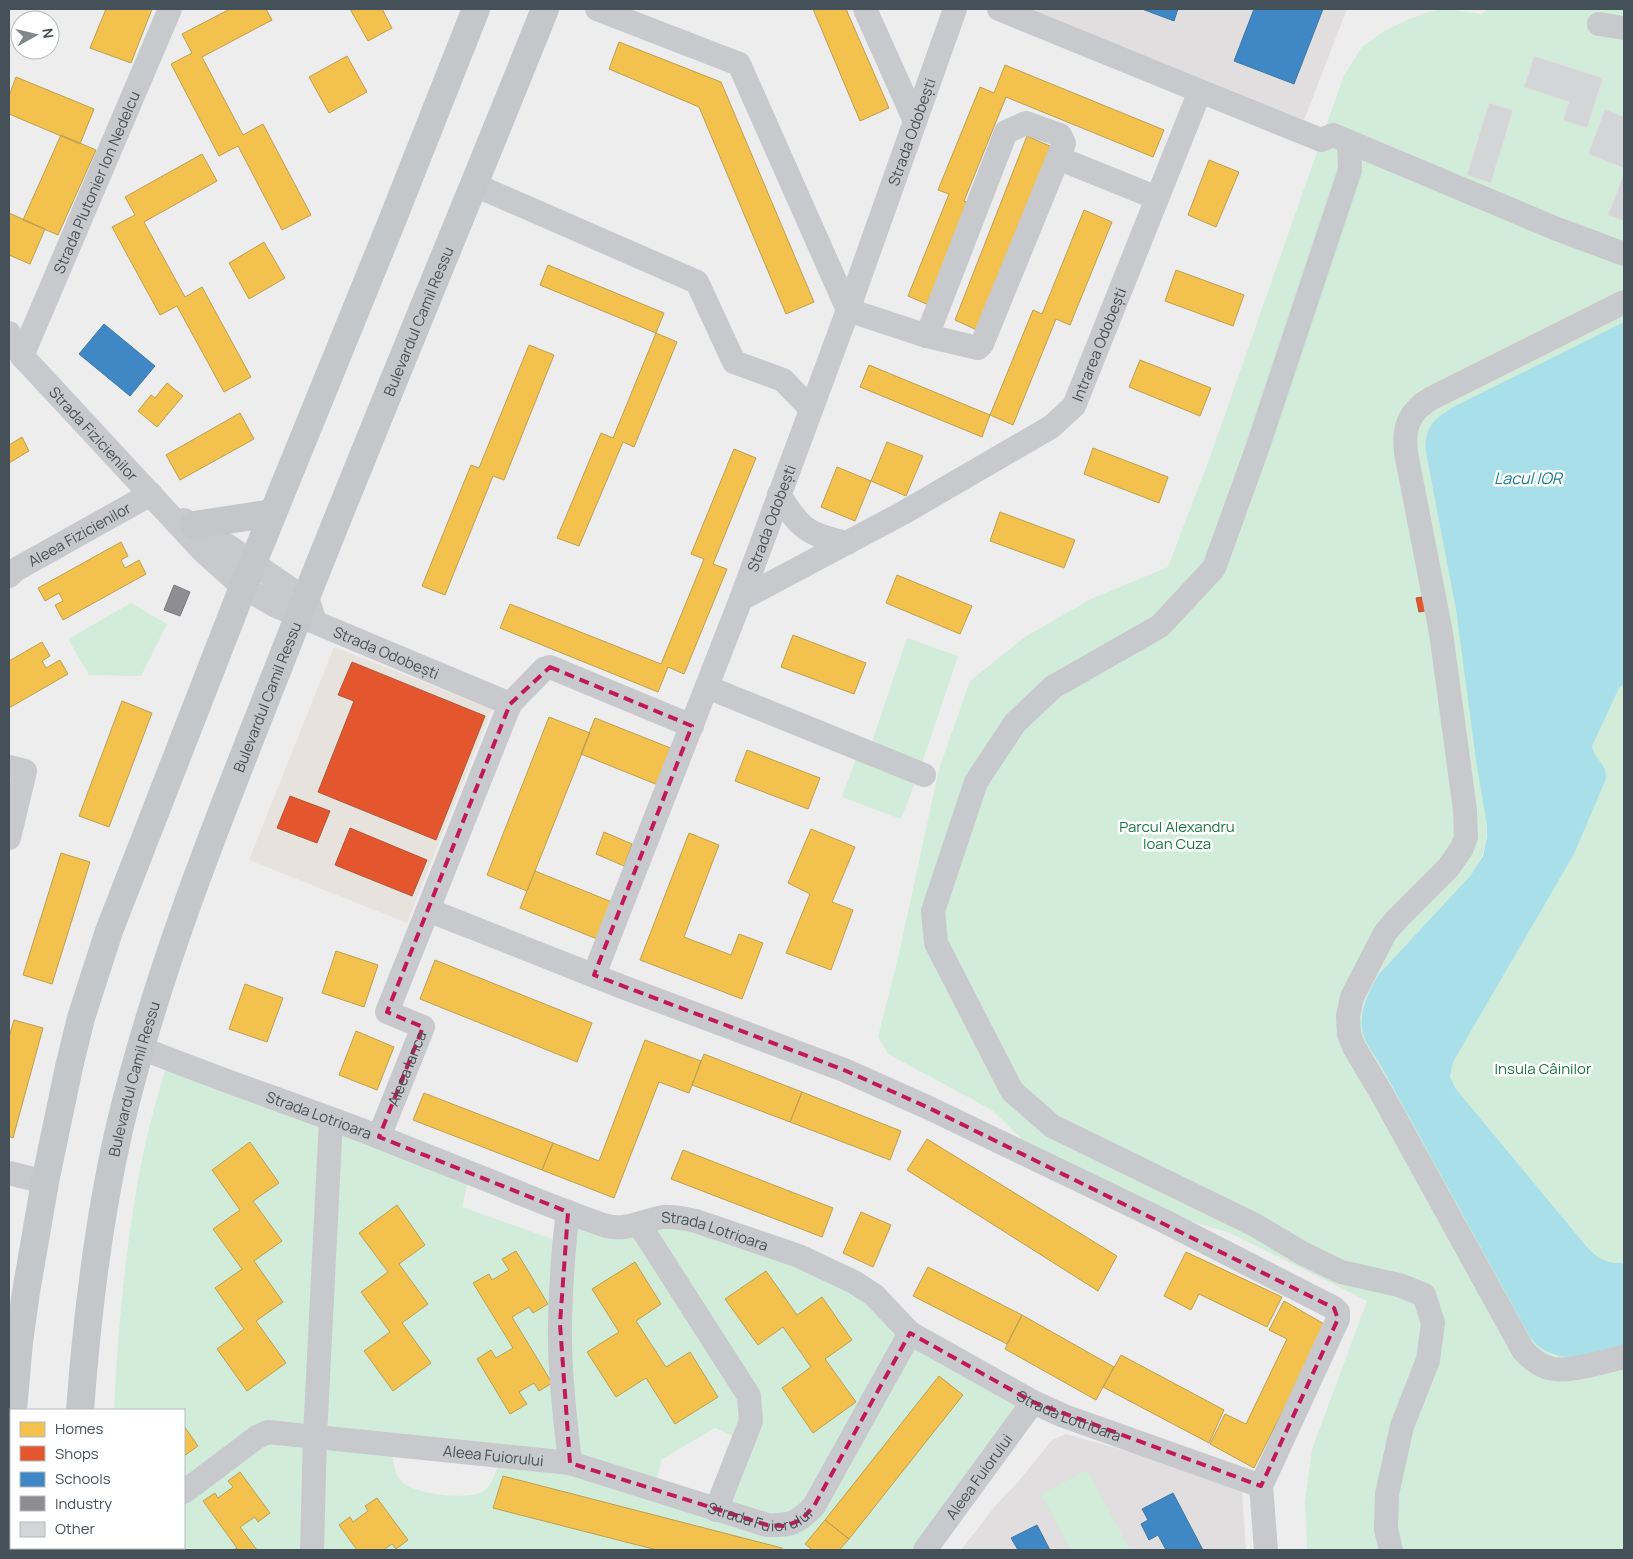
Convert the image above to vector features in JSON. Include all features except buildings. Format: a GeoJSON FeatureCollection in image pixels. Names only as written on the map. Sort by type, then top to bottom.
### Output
{"type":"FeatureCollection","features":[{"type":"Feature","properties":{"kind":"main road"},"geometry":{"type":"LineString","coordinates":[[13,1409],[19,1342],[17,1299],[45,1182],[69,1067],[109,932],[252,562],[390,226],[476,9]]}},
{"type":"Feature","properties":{"kind":"main road","name":"Bulevardul Camil Ressu"},"geometry":{"type":"LineString","coordinates":[[80,1409],[101,1223],[119,1131],[158,987],[179,925],[308,614],[545,9]]}},
{"type":"Feature","properties":{"kind":"main road"},"geometry":{"type":"LineString","coordinates":[[194,525],[273,513]]}},
{"type":"Feature","properties":{"kind":"street","name":"Strada Plutonier Ion Nedelcu"},"geometry":{"type":"LineString","coordinates":[[16,352],[170,9]]}},
{"type":"Feature","properties":{"kind":"street"},"geometry":{"type":"LineString","coordinates":[[597,9],[739,64],[848,310],[927,336],[972,348],[978,348],[982,344],[1064,143],[1060,135],[1026,123],[1006,132],[927,336]]}},
{"type":"Feature","properties":{"kind":"street"},"geometry":{"type":"LineString","coordinates":[[865,9],[915,122]]}},
{"type":"Feature","properties":{"kind":"street","name":"Strada Odobești"},"geometry":{"type":"LineString","coordinates":[[594,975],[741,599],[848,310],[955,9]]}},
{"type":"Feature","properties":{"kind":"street"},"geometry":{"type":"LineString","coordinates":[[999,9],[1321,140],[1333,136],[1557,229],[1624,254]]}},
{"type":"Feature","properties":{"kind":"street"},"geometry":{"type":"LineString","coordinates":[[1599,24],[1624,28]]}},
{"type":"Feature","properties":{"kind":"street","name":"Intrarea Odobești"},"geometry":{"type":"LineString","coordinates":[[741,599],[903,513],[1021,445],[1051,427],[1074,406],[1200,91]]}},
{"type":"Feature","properties":{"kind":"street"},"geometry":{"type":"LineString","coordinates":[[1348,143],[1350,170],[1257,449],[1214,568],[1160,626],[1053,687],[1015,724],[976,782],[933,911],[936,944],[1012,1091],[1052,1126],[1255,1225],[1302,1253],[1341,1272],[1399,1284],[1424,1295],[1433,1323],[1428,1360],[1402,1426],[1387,1494],[1386,1529],[1391,1550]]}},
{"type":"Feature","properties":{"kind":"street"},"geometry":{"type":"LineString","coordinates":[[1058,158],[1157,198]]}},
{"type":"Feature","properties":{"kind":"street"},"geometry":{"type":"LineString","coordinates":[[475,185],[697,282],[734,362],[783,380],[811,409]]}},
{"type":"Feature","properties":{"kind":"street"},"geometry":{"type":"LineString","coordinates":[[1624,302],[1432,398],[1415,410],[1410,418],[1405,434],[1406,453],[1441,633],[1465,810],[1466,837],[1462,848],[1448,868],[1385,933],[1354,992],[1348,1025],[1354,1047],[1523,1350],[1538,1363],[1553,1369],[1568,1369],[1624,1357]]}},
{"type":"Feature","properties":{"kind":"street","name":"Strada Fizicienilor"},"geometry":{"type":"LineString","coordinates":[[9,333],[16,352],[203,551],[243,587],[276,606],[308,614]]}},
{"type":"Feature","properties":{"kind":"street"},"geometry":{"type":"LineString","coordinates":[[779,494],[790,512],[806,529],[822,538],[847,543]]}},
{"type":"Feature","properties":{"kind":"street","name":"Strada Fizicienilor"},"geometry":{"type":"LineString","coordinates":[[159,503],[252,562],[308,614]]}},
{"type":"Feature","properties":{"kind":"street","name":"Aleea Fizicienilor"},"geometry":{"type":"LineString","coordinates":[[9,576],[15,570],[159,503]]}},
{"type":"Feature","properties":{"kind":"street","name":"Strada Odobești"},"geometry":{"type":"LineString","coordinates":[[308,614],[510,704]]}},
{"type":"Feature","properties":{"kind":"street"},"geometry":{"type":"LineString","coordinates":[[510,704],[544,669],[550,667],[692,726]]}},
{"type":"Feature","properties":{"kind":"street"},"geometry":{"type":"LineString","coordinates":[[707,687],[924,775]]}},
{"type":"Feature","properties":{"kind":"street","name":"Aleea Ianca"},"geometry":{"type":"LineString","coordinates":[[379,1137],[423,1027],[387,1012],[510,704]]}},
{"type":"Feature","properties":{"kind":"street"},"geometry":{"type":"LineString","coordinates":[[9,767],[25,771],[9,838]]}},
{"type":"Feature","properties":{"kind":"street"},"geometry":{"type":"LineString","coordinates":[[428,910],[620,986],[844,1070],[927,1107],[1162,1220],[1334,1308],[1338,1312],[1338,1319],[1261,1486],[1266,1550]]}},
{"type":"Feature","properties":{"kind":"street","name":"Strada Lotrioara"},"geometry":{"type":"LineString","coordinates":[[141,1048],[609,1226],[623,1227],[659,1218],[680,1218],[696,1221],[799,1256],[854,1282],[874,1295],[910,1333],[1033,1402],[1101,1429],[1261,1486]]}},
{"type":"Feature","properties":{"kind":"street"},"geometry":{"type":"LineString","coordinates":[[312,1550],[315,1436],[330,1119]]}},
{"type":"Feature","properties":{"kind":"street"},"geometry":{"type":"LineString","coordinates":[[9,1173],[45,1182]]}},
{"type":"Feature","properties":{"kind":"street"},"geometry":{"type":"LineString","coordinates":[[568,1212],[564,1243],[560,1324],[570,1464]]}},
{"type":"Feature","properties":{"kind":"street"},"geometry":{"type":"LineString","coordinates":[[639,1224],[749,1396],[751,1421],[716,1510]]}},
{"type":"Feature","properties":{"kind":"street","name":"Strada Fuiorului"},"geometry":{"type":"LineString","coordinates":[[570,1464],[767,1525],[785,1526],[801,1520],[814,1506],[910,1333]]}},
{"type":"Feature","properties":{"kind":"street","name":"Aleea Fuiorului"},"geometry":{"type":"LineString","coordinates":[[925,1550],[1033,1402]]}},
{"type":"Feature","properties":{"kind":"street","name":"Aleea Fuiorului"},"geometry":{"type":"LineString","coordinates":[[185,1491],[257,1437],[268,1432],[570,1464]]}},
{"type":"Feature","properties":{"kind":"highlighted area"},"geometry":{"type":"Polygon","coordinates":[[[550,667],[692,726],[594,975],[844,1070],[927,1107],[1334,1308],[1338,1319],[1261,1486],[1033,1402],[910,1333],[814,1506],[801,1520],[785,1526],[767,1525],[570,1463],[560,1324],[568,1212],[379,1137],[423,1027],[387,1012],[510,704],[550,667]]]}},
{"type":"Feature","properties":{"kind":"shaded area"},"geometry":{"type":"Polygon","coordinates":[[[1018,9],[1347,9],[1304,120],[1018,9]]]}},
{"type":"Feature","properties":{"kind":"shaded area"},"geometry":{"type":"Polygon","coordinates":[[[334,647],[492,709],[407,923],[249,860],[334,647]]]}},
{"type":"Feature","properties":{"kind":"shaded area"},"geometry":{"type":"Polygon","coordinates":[[[1066,1434],[1180,1466],[1242,1491],[1246,1550],[961,1550],[996,1505],[1017,1483],[1052,1440],[1066,1434]]]}},
{"type":"Feature","properties":{"kind":"green space","name":"Parcul Alexandru Ioan Cuza"},"geometry":{"type":"Polygon","coordinates":[[[1446,9],[1482,14],[1487,9],[1624,9],[1624,117],[1605,109],[1588,154],[1624,168],[1624,173],[1608,215],[1624,221],[1624,322],[1455,406],[1436,420],[1426,437],[1426,453],[1456,610],[1487,825],[1486,839],[1484,852],[1471,875],[1379,974],[1367,1044],[1539,1347],[1554,1356],[1624,1346],[1624,1550],[1307,1550],[1305,1502],[1312,1449],[1367,1301],[1228,1232],[1175,1217],[1025,1142],[992,1110],[888,1054],[878,1037],[898,958],[939,769],[970,681],[1025,637],[1091,599],[1168,567],[1210,457],[1344,75],[1362,47],[1384,31],[1428,12],[1446,9]]]}},
{"type":"Feature","properties":{"kind":"green space"},"geometry":{"type":"Polygon","coordinates":[[[131,603],[167,624],[141,676],[89,675],[68,639],[131,603]]]}},
{"type":"Feature","properties":{"kind":"green space"},"geometry":{"type":"Polygon","coordinates":[[[907,638],[958,656],[922,763],[871,745],[907,638]]]}},
{"type":"Feature","properties":{"kind":"green space","name":"Insula Câinilor"},"geometry":{"type":"Polygon","coordinates":[[[1624,684],[1624,1263],[1613,1263],[1595,1255],[1587,1247],[1456,1089],[1450,1077],[1453,1062],[1574,853],[1606,779],[1604,769],[1592,747],[1592,742],[1619,688],[1624,684]]]}},
{"type":"Feature","properties":{"kind":"green space"},"geometry":{"type":"Polygon","coordinates":[[[856,758],[916,780],[901,819],[842,797],[856,758]]]}},
{"type":"Feature","properties":{"kind":"green space"},"geometry":{"type":"Polygon","coordinates":[[[168,1059],[470,1173],[462,1207],[564,1243],[568,1212],[653,1219],[799,1256],[1033,1402],[925,1550],[152,1550],[185,1549],[185,1409],[114,1409],[120,1314],[127,1250],[143,1154],[168,1059]],[[715,1428],[662,1459],[654,1490],[716,1510],[743,1440],[715,1428]],[[392,1445],[395,1469],[402,1482],[418,1490],[442,1495],[467,1496],[484,1491],[492,1480],[501,1457],[392,1445]]]}},
{"type":"Feature","properties":{"kind":"green space"},"geometry":{"type":"Polygon","coordinates":[[[1087,1470],[1130,1550],[1071,1550],[1041,1494],[1087,1470]]]}},
{"type":"Feature","properties":{"kind":"water","name":"Lacul IOR"},"geometry":{"type":"Polygon","coordinates":[[[1624,322],[1624,684],[1619,688],[1592,746],[1595,755],[1605,770],[1606,779],[1574,854],[1453,1062],[1450,1077],[1456,1089],[1587,1247],[1604,1260],[1613,1263],[1624,1263],[1624,1346],[1586,1355],[1562,1356],[1540,1347],[1530,1337],[1368,1045],[1363,1033],[1362,1017],[1368,995],[1379,974],[1471,875],[1483,856],[1487,837],[1487,825],[1477,767],[1456,610],[1426,453],[1426,436],[1436,419],[1455,406],[1624,322]]]}}]}
